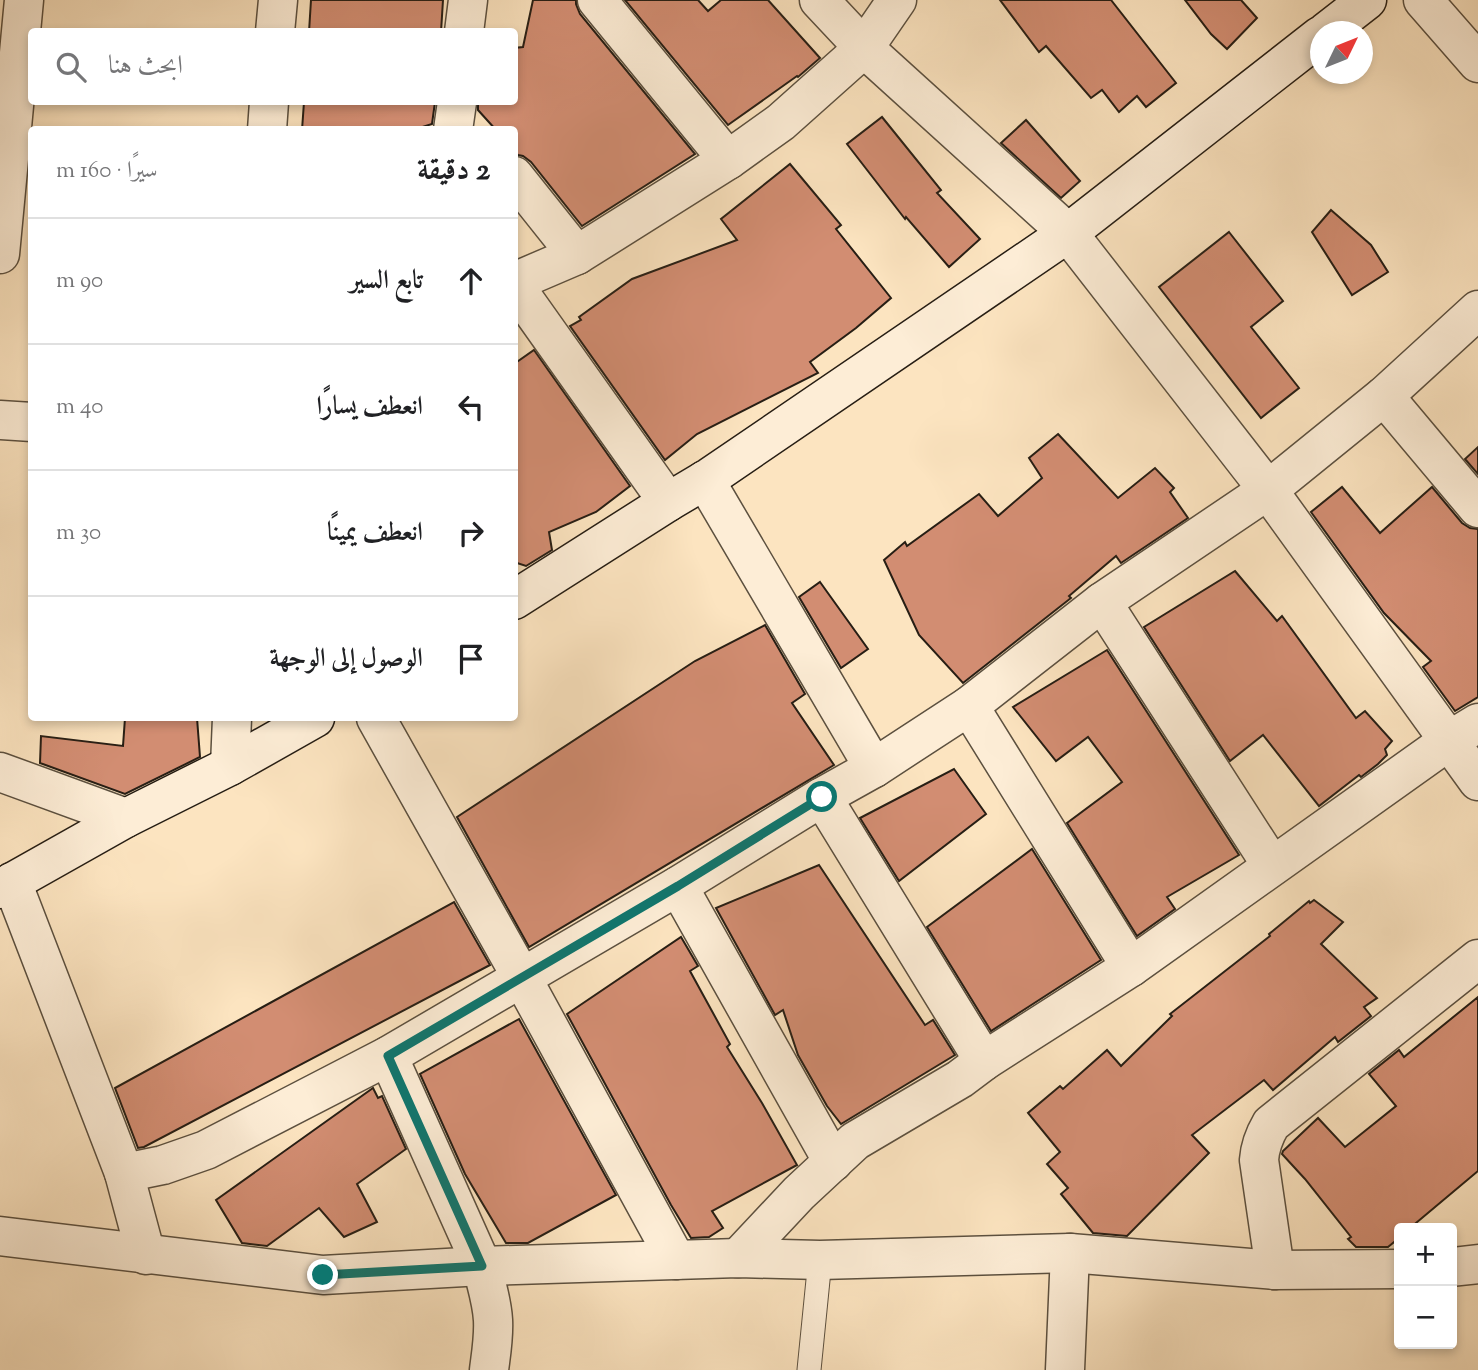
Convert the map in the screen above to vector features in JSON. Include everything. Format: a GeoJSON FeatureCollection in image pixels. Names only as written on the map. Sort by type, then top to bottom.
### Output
{"type":"FeatureCollection","features":[{"type":"Feature","properties":{"kind":"street"},"geometry":{"type":"LineString","coordinates":[[0,254],[24,0]]}},
{"type":"Feature","properties":{"kind":"street"},"geometry":{"type":"LineString","coordinates":[[275,28],[278,0]]}},
{"type":"Feature","properties":{"kind":"street"},"geometry":{"type":"LineString","coordinates":[[464,28],[468,0]]}},
{"type":"Feature","properties":{"kind":"street"},"geometry":{"type":"LineString","coordinates":[[597,0],[728,160]]}},
{"type":"Feature","properties":{"kind":"street"},"geometry":{"type":"LineString","coordinates":[[819,0],[864,48],[1068,233],[1268,490],[1464,732],[1478,780]]}},
{"type":"Feature","properties":{"kind":"street"},"geometry":{"type":"LineString","coordinates":[[518,282],[577,255],[728,160],[781,122],[864,48],[897,0]]}},
{"type":"Feature","properties":{"kind":"street"},"geometry":{"type":"LineString","coordinates":[[1340,21],[1367,0]]}},
{"type":"Feature","properties":{"kind":"street"},"geometry":{"type":"LineString","coordinates":[[1423,0],[1478,63]]}},
{"type":"Feature","properties":{"kind":"street"},"geometry":{"type":"LineString","coordinates":[[518,597],[705,480],[1068,233],[1310,45]]}},
{"type":"Feature","properties":{"kind":"street"},"geometry":{"type":"LineString","coordinates":[[267,126],[269,105]]}},
{"type":"Feature","properties":{"kind":"street"},"geometry":{"type":"LineString","coordinates":[[454,126],[457,105]]}},
{"type":"Feature","properties":{"kind":"street"},"geometry":{"type":"LineString","coordinates":[[518,181],[577,255]]}},
{"type":"Feature","properties":{"kind":"street"},"geometry":{"type":"LineString","coordinates":[[518,290],[668,502]]}},
{"type":"Feature","properties":{"kind":"street"},"geometry":{"type":"LineString","coordinates":[[124,1173],[163,1165],[206,1150],[388,1056],[874,768],[970,706],[1102,602],[1268,490],[1384,396],[1478,310]]}},
{"type":"Feature","properties":{"kind":"street"},"geometry":{"type":"LineString","coordinates":[[1384,396],[1478,508]]}},
{"type":"Feature","properties":{"kind":"street"},"geometry":{"type":"LineString","coordinates":[[0,420],[28,422]]}},
{"type":"Feature","properties":{"kind":"street"},"geometry":{"type":"LineString","coordinates":[[705,480],[874,768]]}},
{"type":"Feature","properties":{"kind":"street"},"geometry":{"type":"LineString","coordinates":[[1102,602],[1272,866]]}},
{"type":"Feature","properties":{"kind":"street"},"geometry":{"type":"LineString","coordinates":[[970,706],[1131,967]]}},
{"type":"Feature","properties":{"kind":"street"},"geometry":{"type":"LineString","coordinates":[[229,766],[232,721]]}},
{"type":"Feature","properties":{"kind":"street"},"geometry":{"type":"LineString","coordinates":[[146,1255],[124,1173],[6,885],[310,721]]}},
{"type":"Feature","properties":{"kind":"street"},"geometry":{"type":"LineString","coordinates":[[378,721],[676,1260]]}},
{"type":"Feature","properties":{"kind":"street"},"geometry":{"type":"LineString","coordinates":[[738,1258],[799,1193],[855,1142],[960,1079],[1131,967],[1464,732]]}},
{"type":"Feature","properties":{"kind":"street"},"geometry":{"type":"LineString","coordinates":[[0,772],[126,818]]}},
{"type":"Feature","properties":{"kind":"street"},"geometry":{"type":"LineString","coordinates":[[822,797],[984,1061]]}},
{"type":"Feature","properties":{"kind":"street"},"geometry":{"type":"LineString","coordinates":[[678,886],[833,1162]]}},
{"type":"Feature","properties":{"kind":"street"},"geometry":{"type":"LineString","coordinates":[[1275,1270],[1259,1160],[1264,1136],[1271,1124],[1478,959]]}},
{"type":"Feature","properties":{"kind":"street"},"geometry":{"type":"LineString","coordinates":[[388,1056],[482,1266],[493,1321],[489,1370]]}},
{"type":"Feature","properties":{"kind":"street"},"geometry":{"type":"LineString","coordinates":[[0,1236],[323,1275],[482,1266],[738,1258],[820,1260],[1070,1253],[1275,1270],[1394,1269]]}},
{"type":"Feature","properties":{"kind":"street"},"geometry":{"type":"LineString","coordinates":[[1065,1370],[1070,1253]]}},
{"type":"Feature","properties":{"kind":"street"},"geometry":{"type":"LineString","coordinates":[[1457,1266],[1478,1264]]}},
{"type":"Feature","properties":{"kind":"lane"},"geometry":{"type":"LineString","coordinates":[[809,1370],[820,1260]]}},
{"type":"Feature","properties":{"kind":"building"},"geometry":{"type":"Polygon","coordinates":[[[311,0],[443,0],[441,28],[309,28],[311,0]]]}},
{"type":"Feature","properties":{"kind":"building"},"geometry":{"type":"Polygon","coordinates":[[[533,0],[576,0],[580,14],[695,154],[582,226],[531,162],[518,155],[518,126],[492,126],[478,110],[478,105],[518,105],[518,48],[523,47],[533,0]]]}},
{"type":"Feature","properties":{"kind":"building"},"geometry":{"type":"Polygon","coordinates":[[[625,0],[698,0],[708,11],[721,0],[768,0],[820,58],[798,77],[728,125],[625,0]]]}},
{"type":"Feature","properties":{"kind":"building"},"geometry":{"type":"Polygon","coordinates":[[[1000,0],[1111,0],[1176,83],[1146,107],[1137,96],[1119,112],[1102,90],[1091,98],[1046,46],[1039,52],[1000,0]]]}},
{"type":"Feature","properties":{"kind":"building"},"geometry":{"type":"Polygon","coordinates":[[[1185,0],[1241,0],[1257,18],[1227,49],[1211,34],[1185,0]]]}},
{"type":"Feature","properties":{"kind":"building"},"geometry":{"type":"Polygon","coordinates":[[[304,105],[435,105],[432,124],[426,126],[302,126],[304,105]]]}},
{"type":"Feature","properties":{"kind":"building"},"geometry":{"type":"Polygon","coordinates":[[[882,117],[941,190],[937,193],[980,239],[949,267],[906,217],[905,219],[847,144],[882,117]]]}},
{"type":"Feature","properties":{"kind":"building"},"geometry":{"type":"Polygon","coordinates":[[[1026,120],[1080,181],[1061,198],[1001,143],[1026,120]]]}},
{"type":"Feature","properties":{"kind":"building"},"geometry":{"type":"Polygon","coordinates":[[[790,164],[841,225],[836,229],[891,298],[810,362],[818,373],[697,434],[665,460],[570,326],[632,279],[737,240],[721,219],[790,164]]]}},
{"type":"Feature","properties":{"kind":"building"},"geometry":{"type":"Polygon","coordinates":[[[1331,210],[1371,245],[1388,272],[1352,295],[1312,232],[1331,210]]]}},
{"type":"Feature","properties":{"kind":"building"},"geometry":{"type":"Polygon","coordinates":[[[1229,232],[1283,301],[1251,327],[1299,388],[1261,418],[1159,287],[1229,232]]]}},
{"type":"Feature","properties":{"kind":"building"},"geometry":{"type":"Polygon","coordinates":[[[534,350],[630,486],[596,512],[549,532],[552,550],[526,566],[518,563],[518,361],[534,350]]]}},
{"type":"Feature","properties":{"kind":"building"},"geometry":{"type":"Polygon","coordinates":[[[1058,434],[1118,498],[1155,468],[1174,488],[1170,492],[1188,518],[1121,563],[1116,556],[1069,596],[1071,598],[963,683],[919,635],[884,560],[905,542],[907,546],[979,494],[998,516],[1042,478],[1029,458],[1058,434]]]}},
{"type":"Feature","properties":{"kind":"building"},"geometry":{"type":"Polygon","coordinates":[[[1478,447],[1478,474],[1465,459],[1478,447]]]}},
{"type":"Feature","properties":{"kind":"building"},"geometry":{"type":"Polygon","coordinates":[[[1342,487],[1380,533],[1432,487],[1462,523],[1478,529],[1478,697],[1455,711],[1423,667],[1431,661],[1384,613],[1311,512],[1342,487]]]}},
{"type":"Feature","properties":{"kind":"building"},"geometry":{"type":"Polygon","coordinates":[[[1235,571],[1277,621],[1282,616],[1356,718],[1365,711],[1392,741],[1385,749],[1387,755],[1378,764],[1319,806],[1263,735],[1230,761],[1144,627],[1235,571]]]}},
{"type":"Feature","properties":{"kind":"building"},"geometry":{"type":"Polygon","coordinates":[[[820,582],[868,649],[841,668],[799,597],[820,582]]]}},
{"type":"Feature","properties":{"kind":"building"},"geometry":{"type":"Polygon","coordinates":[[[765,625],[805,694],[792,703],[834,765],[529,947],[457,817],[695,661],[765,625]]]}},
{"type":"Feature","properties":{"kind":"building"},"geometry":{"type":"Polygon","coordinates":[[[1107,650],[1239,855],[1167,897],[1175,909],[1137,936],[1067,823],[1122,782],[1088,737],[1056,761],[1013,707],[1107,650]]]}},
{"type":"Feature","properties":{"kind":"building"},"geometry":{"type":"Polygon","coordinates":[[[125,721],[197,721],[200,757],[125,794],[40,763],[41,736],[123,746],[125,721]]]}},
{"type":"Feature","properties":{"kind":"building"},"geometry":{"type":"Polygon","coordinates":[[[954,769],[986,814],[899,881],[860,818],[954,769]]]}},
{"type":"Feature","properties":{"kind":"building"},"geometry":{"type":"Polygon","coordinates":[[[1032,849],[1101,960],[991,1031],[927,927],[1032,849]]]}},
{"type":"Feature","properties":{"kind":"building"},"geometry":{"type":"Polygon","coordinates":[[[819,865],[925,1025],[933,1020],[955,1055],[841,1124],[827,1106],[798,1055],[783,1010],[775,1015],[716,908],[819,865]]]}},
{"type":"Feature","properties":{"kind":"building"},"geometry":{"type":"Polygon","coordinates":[[[1314,900],[1343,922],[1321,944],[1377,998],[1364,1007],[1371,1016],[1338,1042],[1335,1037],[1273,1090],[1264,1080],[1192,1135],[1209,1153],[1127,1236],[1093,1233],[1061,1194],[1068,1188],[1047,1164],[1060,1152],[1028,1113],[1060,1086],[1063,1089],[1107,1050],[1121,1066],[1172,1016],[1170,1014],[1270,936],[1269,934],[1309,901],[1310,903],[1314,900]]]}},
{"type":"Feature","properties":{"kind":"building"},"geometry":{"type":"Polygon","coordinates":[[[454,902],[490,965],[138,1148],[115,1088],[454,902]]]}},
{"type":"Feature","properties":{"kind":"building"},"geometry":{"type":"Polygon","coordinates":[[[681,937],[698,966],[690,971],[730,1044],[727,1047],[797,1165],[712,1211],[723,1228],[709,1237],[691,1238],[567,1014],[681,937]]]}},
{"type":"Feature","properties":{"kind":"building"},"geometry":{"type":"Polygon","coordinates":[[[1478,997],[1478,1171],[1416,1223],[1394,1223],[1394,1242],[1388,1247],[1356,1247],[1305,1179],[1282,1154],[1318,1118],[1345,1147],[1396,1106],[1369,1074],[1399,1050],[1404,1057],[1478,997]]]}},
{"type":"Feature","properties":{"kind":"building"},"geometry":{"type":"Polygon","coordinates":[[[519,1019],[616,1195],[528,1243],[506,1243],[465,1174],[420,1074],[519,1019]]]}},
{"type":"Feature","properties":{"kind":"building"},"geometry":{"type":"Polygon","coordinates":[[[373,1088],[378,1098],[382,1096],[406,1149],[357,1184],[377,1222],[344,1237],[319,1208],[267,1246],[242,1243],[216,1200],[373,1088]]]}},
{"type":"Feature","properties":{"kind":"route"},"geometry":{"type":"LineString","coordinates":[[323,1275],[482,1266],[388,1056],[678,886],[822,797]]}}]}
